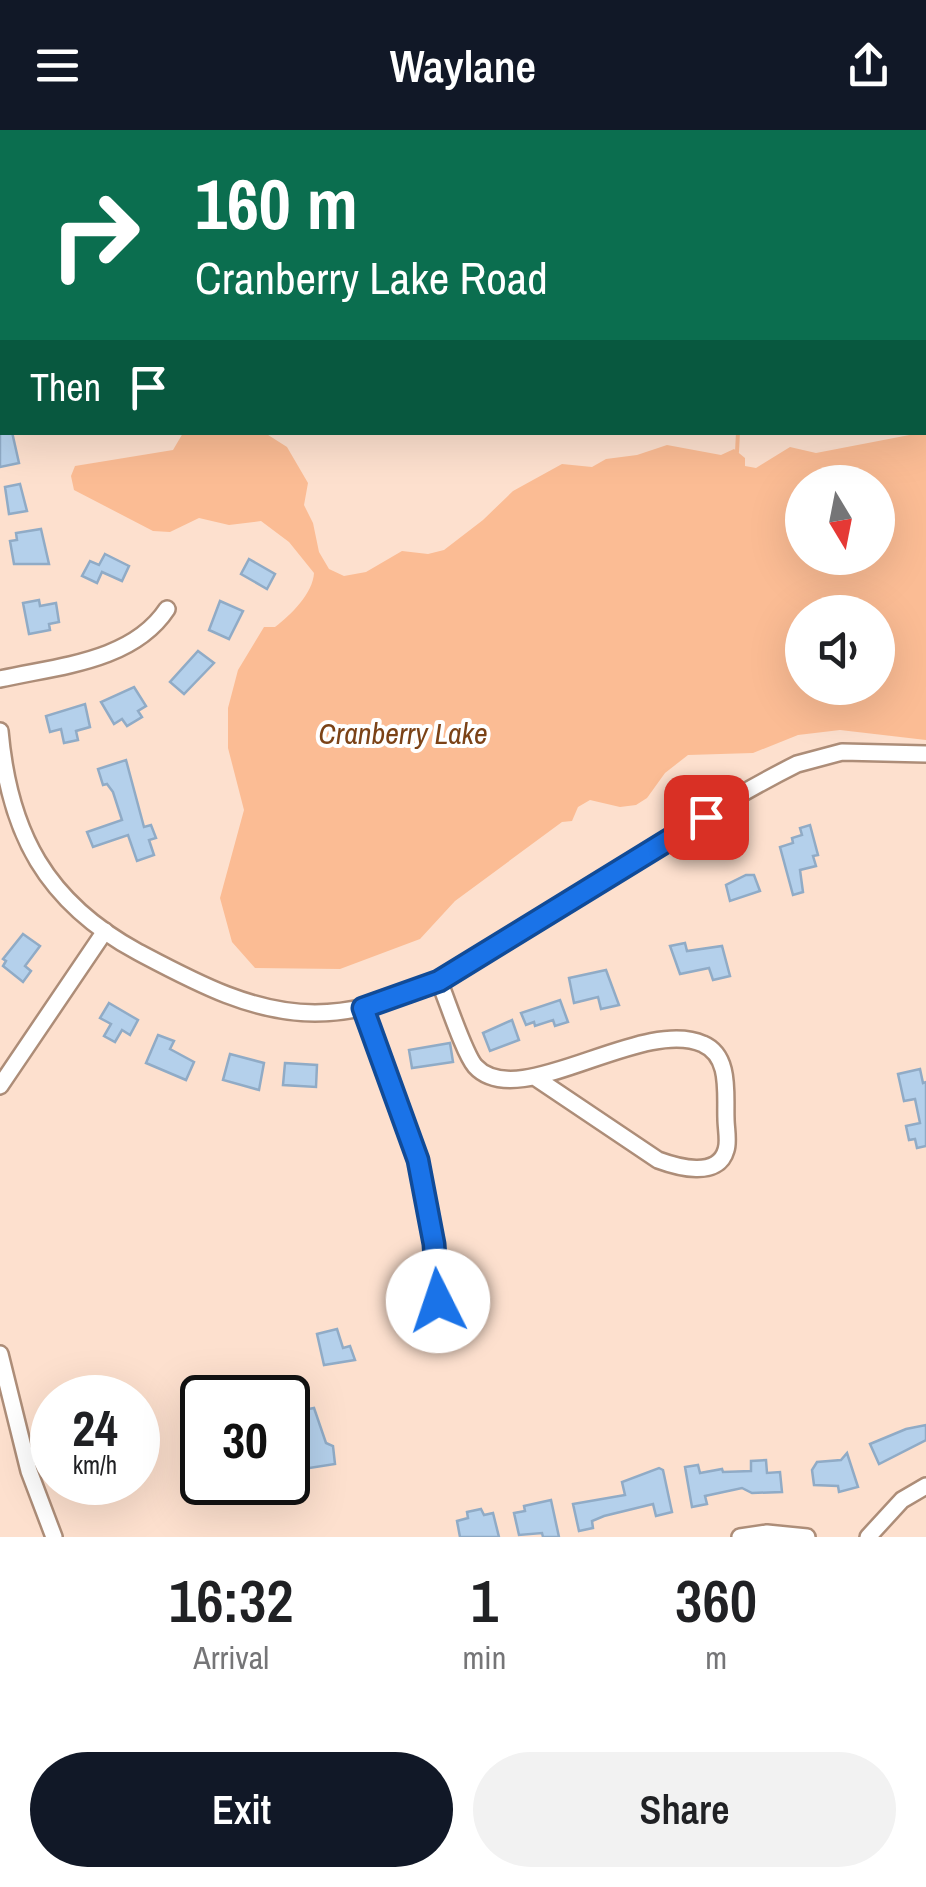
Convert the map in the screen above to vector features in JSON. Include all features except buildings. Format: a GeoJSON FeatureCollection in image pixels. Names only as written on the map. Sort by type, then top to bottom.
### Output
{"type":"FeatureCollection","features":[{"type":"Feature","properties":{"kind":"street"},"geometry":{"type":"LineString","coordinates":[[0,679],[104,654],[139,640],[166,609]]}},
{"type":"Feature","properties":{"kind":"street"},"geometry":{"type":"LineString","coordinates":[[0,732],[1,768],[35,859],[73,907],[166,967],[235,998],[273,1009],[316,1013],[363,1008],[439,981],[797,764],[842,752],[926,754]]}},
{"type":"Feature","properties":{"kind":"street"},"geometry":{"type":"LineString","coordinates":[[0,1086],[105,931]]}},
{"type":"Feature","properties":{"kind":"street"},"geometry":{"type":"LineString","coordinates":[[439,981],[474,1066],[492,1077],[536,1078],[662,1036],[686,1036],[712,1048],[724,1069],[726,1150],[718,1162],[704,1168],[680,1168],[658,1160],[536,1078]]}},
{"type":"Feature","properties":{"kind":"street"},"geometry":{"type":"LineString","coordinates":[[363,1008],[378,1057],[403,1112],[421,1174],[438,1276],[435,1336]]}},
{"type":"Feature","properties":{"kind":"street"},"geometry":{"type":"LineString","coordinates":[[0,1354],[29,1470],[54,1537]]}},
{"type":"Feature","properties":{"kind":"street"},"geometry":{"type":"LineString","coordinates":[[868,1537],[902,1500],[926,1486]]}},
{"type":"Feature","properties":{"kind":"street"},"geometry":{"type":"LineString","coordinates":[[740,1537],[767,1533],[807,1537]]}},
{"type":"Feature","properties":{"kind":"water","name":"Cranberry Lake"},"geometry":{"type":"Polygon","coordinates":[[[182,435],[268,435],[287,447],[308,483],[304,505],[313,523],[319,552],[329,569],[344,576],[366,572],[402,551],[428,554],[444,550],[513,491],[562,464],[592,467],[606,459],[637,455],[667,445],[721,455],[734,449],[745,458],[745,466],[756,468],[790,447],[816,453],[926,435],[926,740],[840,730],[798,735],[753,753],[688,755],[636,805],[620,807],[590,800],[578,807],[572,821],[562,822],[455,901],[420,939],[340,969],[255,968],[232,942],[220,898],[244,810],[228,748],[228,708],[238,670],[264,627],[275,627],[294,610],[310,588],[314,573],[289,542],[261,521],[229,525],[199,518],[170,532],[153,531],[74,490],[71,476],[75,466],[173,450],[182,435]]]}},
{"type":"Feature","properties":{"kind":"waterway"},"geometry":{"type":"LineString","coordinates":[[737,452],[738,435]]}},
{"type":"Feature","properties":{"kind":"route"},"geometry":{"type":"LineString","coordinates":[[438,1301],[434,1244],[418,1160],[363,1008],[439,981],[706,817]]}}]}
